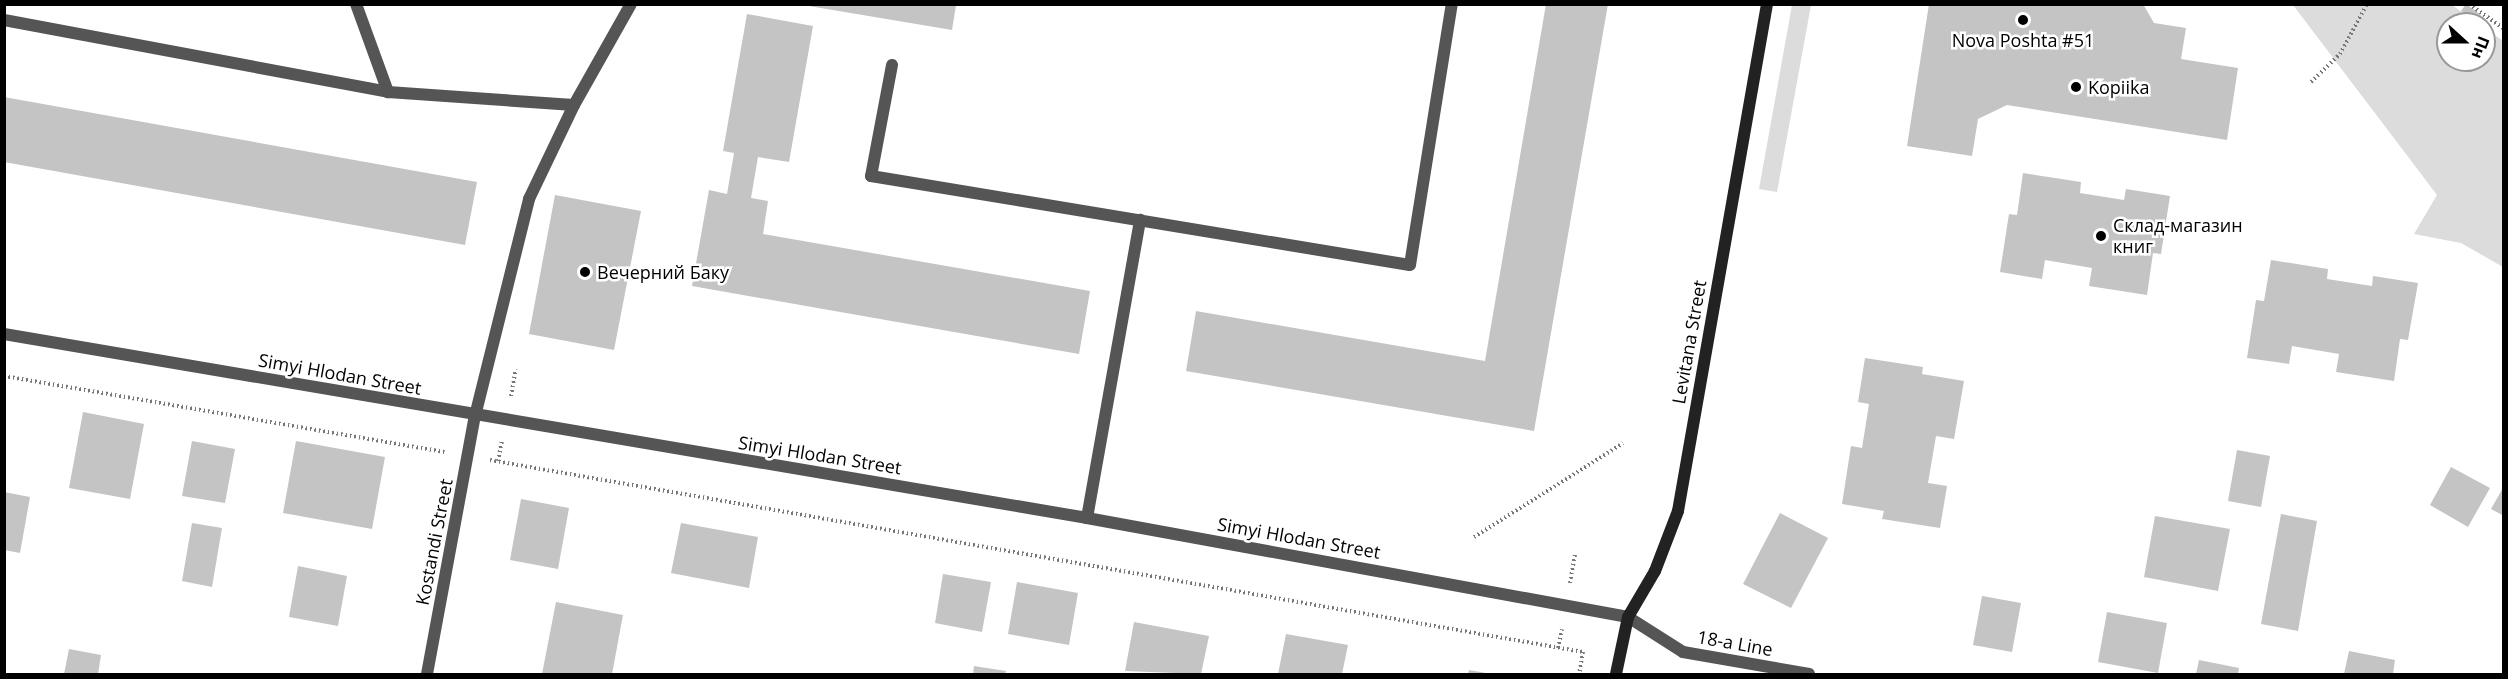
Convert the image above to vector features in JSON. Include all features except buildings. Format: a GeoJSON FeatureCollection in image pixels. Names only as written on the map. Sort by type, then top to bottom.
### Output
{"type":"FeatureCollection","features":[{"type":"Feature","properties":{"kind":"main road","name":"Levitana Street"},"geometry":{"type":"LineString","coordinates":[[1616,675],[1628,617],[1655,571],[1678,511],[1767,4]]}},
{"type":"Feature","properties":{"kind":"street"},"geometry":{"type":"LineString","coordinates":[[356,4],[388,92]]}},
{"type":"Feature","properties":{"kind":"street","name":"Kostandi Street"},"geometry":{"type":"LineString","coordinates":[[427,675],[475,416],[529,199],[574,105],[632,4]]}},
{"type":"Feature","properties":{"kind":"street"},"geometry":{"type":"LineString","coordinates":[[892,65],[871,176],[1410,265],[1452,4]]}},
{"type":"Feature","properties":{"kind":"street"},"geometry":{"type":"LineString","coordinates":[[4,20],[388,92],[574,105]]}},
{"type":"Feature","properties":{"kind":"street"},"geometry":{"type":"LineString","coordinates":[[1088,518],[1140,220]]}},
{"type":"Feature","properties":{"kind":"street","name":"Simyi Hlodan Street"},"geometry":{"type":"LineString","coordinates":[[4,334],[475,416],[1088,518],[1628,617]]}},
{"type":"Feature","properties":{"kind":"street","name":"18-a Line"},"geometry":{"type":"LineString","coordinates":[[1628,617],[1683,652],[1809,675]]}},
{"type":"Feature","properties":{"kind":"path"},"geometry":{"type":"LineString","coordinates":[[2311,81],[2340,54],[2367,4]]}},
{"type":"Feature","properties":{"kind":"path"},"geometry":{"type":"LineString","coordinates":[[2469,4],[2504,29]]}},
{"type":"Feature","properties":{"kind":"path"},"geometry":{"type":"LineString","coordinates":[[4,376],[1583,652],[1579,675]]}},
{"type":"Feature","properties":{"kind":"path"},"geometry":{"type":"LineString","coordinates":[[1474,537],[1623,443]]}},
{"type":"Feature","properties":{"kind":"shaded area"},"geometry":{"type":"Polygon","coordinates":[[[1792,5],[1811,5],[1777,192],[1759,189],[1792,5]]]}},
{"type":"Feature","properties":{"kind":"shaded area"},"geometry":{"type":"Polygon","coordinates":[[[2293,5],[2452,5],[2462,12],[2436,12],[2436,72],[2496,72],[2496,36],[2503,41],[2503,267],[2461,243],[2414,234],[2437,195],[2293,5]]]}},
{"type":"Feature","properties":{"kind":"place","name":"Nova Poshta #51"},"geometry":{"type":"Point","coordinates":[2023,20]}},
{"type":"Feature","properties":{"kind":"place","name":"Kopiika"},"geometry":{"type":"Point","coordinates":[2076,87]}},
{"type":"Feature","properties":{"kind":"place","name":"Склад-магазин книг"},"geometry":{"type":"Point","coordinates":[2101,236]}},
{"type":"Feature","properties":{"kind":"place","name":"Вечерний Баку"},"geometry":{"type":"Point","coordinates":[585,272]}}]}
